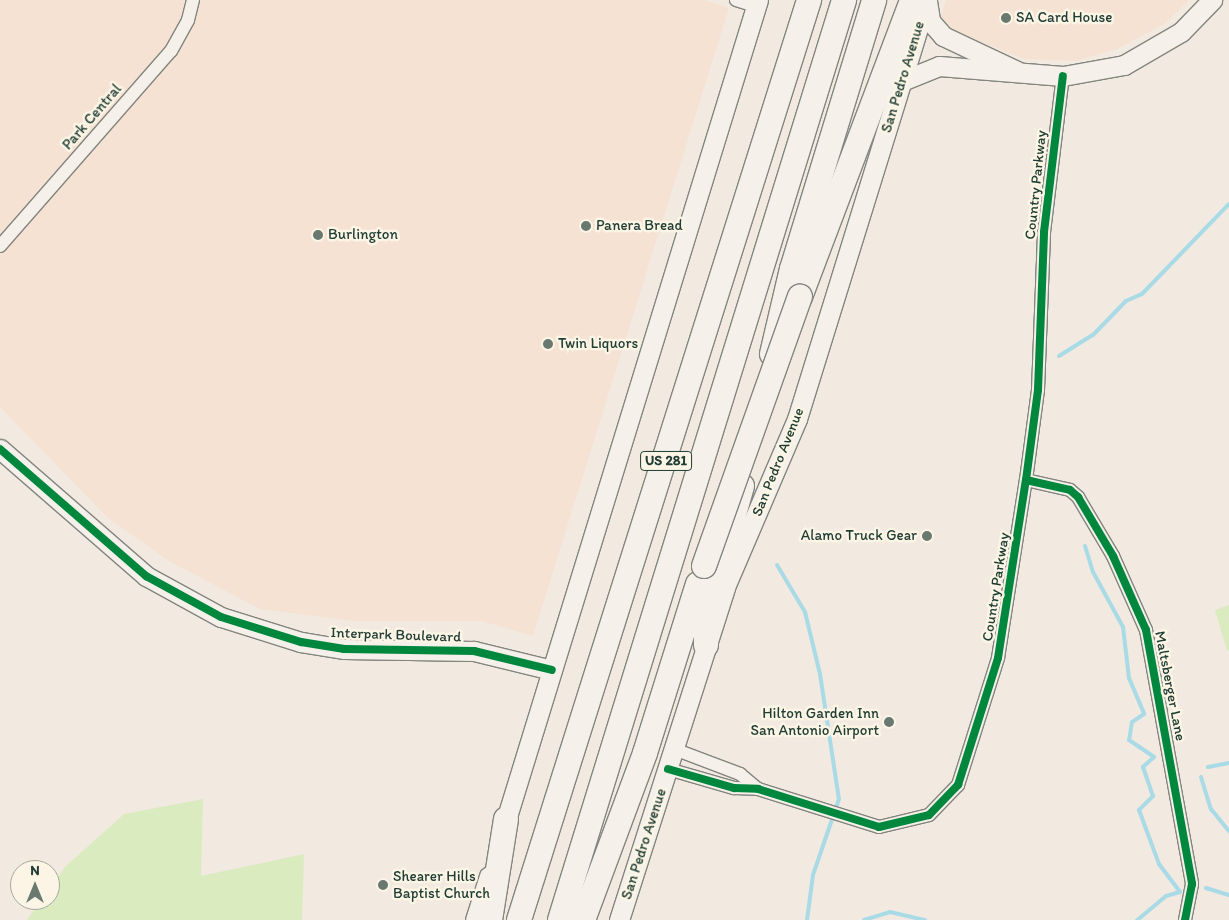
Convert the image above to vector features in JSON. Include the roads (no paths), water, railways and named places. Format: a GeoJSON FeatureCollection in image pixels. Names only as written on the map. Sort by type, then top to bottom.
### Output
{"type":"FeatureCollection","features":[{"type":"Feature","properties":{"kind":"highway","name":"US 281"},"geometry":{"type":"LineString","coordinates":[[519,920],[809,0]]}},
{"type":"Feature","properties":{"kind":"highway","name":"US 281"},"geometry":{"type":"LineString","coordinates":[[560,920],[844,0]]}},
{"type":"Feature","properties":{"kind":"highway"},"geometry":{"type":"LineString","coordinates":[[706,645],[706,614],[738,505],[787,284],[874,0]]}},
{"type":"Feature","properties":{"kind":"highway"},"geometry":{"type":"LineString","coordinates":[[583,920],[648,745],[704,566],[800,297],[912,0]]}},
{"type":"Feature","properties":{"kind":"highway"},"geometry":{"type":"LineString","coordinates":[[490,920],[506,819]]}},
{"type":"Feature","properties":{"kind":"main road"},"geometry":{"type":"LineString","coordinates":[[927,0],[929,20],[943,36],[1018,71]]}},
{"type":"Feature","properties":{"kind":"main road","name":"San Pedro Avenue"},"geometry":{"type":"LineString","coordinates":[[619,920],[725,588],[797,418],[927,0]]}},
{"type":"Feature","properties":{"kind":"main road"},"geometry":{"type":"LineString","coordinates":[[902,81],[939,66],[992,73],[1018,71],[1063,76],[1108,69],[1143,56],[1181,32],[1212,0]]}},
{"type":"Feature","properties":{"kind":"main road"},"geometry":{"type":"LineString","coordinates":[[475,920],[757,3]]}},
{"type":"Feature","properties":{"kind":"main road","name":"Interpark Boulevard"},"geometry":{"type":"LineString","coordinates":[[0,450],[146,576],[221,618],[301,642],[344,649],[474,651],[552,670]]}},
{"type":"Feature","properties":{"kind":"street","name":"Park Central"},"geometry":{"type":"LineString","coordinates":[[0,246],[170,51],[188,20],[193,0]]}},
{"type":"Feature","properties":{"kind":"street"},"geometry":{"type":"LineString","coordinates":[[736,0],[757,3]]}},
{"type":"Feature","properties":{"kind":"street","name":"Country Parkway"},"geometry":{"type":"LineString","coordinates":[[668,770],[734,788],[758,789],[854,822],[879,828],[912,822],[929,815],[958,785],[998,658],[1026,480],[1038,390],[1044,232],[1063,76]]}},
{"type":"Feature","properties":{"kind":"street","name":"Maltsberger Lane"},"geometry":{"type":"LineString","coordinates":[[1026,480],[1070,490],[1078,497],[1112,556],[1146,630],[1192,884],[1185,920]]}},
{"type":"Feature","properties":{"kind":"street","name":"Country Parkway"},"geometry":{"type":"LineString","coordinates":[[674,749],[740,774],[758,789]]}},
{"type":"Feature","properties":{"kind":"waterway"},"geometry":{"type":"LineString","coordinates":[[1059,356],[1093,335],[1126,301],[1142,294],[1229,204]]}},
{"type":"Feature","properties":{"kind":"waterway"},"geometry":{"type":"LineString","coordinates":[[1085,546],[1093,572],[1123,627],[1129,678],[1144,714],[1132,722],[1129,740],[1154,757],[1143,767],[1153,796],[1139,810],[1159,864],[1180,892],[1166,896],[1137,920]]}},
{"type":"Feature","properties":{"kind":"waterway"},"geometry":{"type":"LineString","coordinates":[[777,565],[805,612],[820,674],[839,799],[813,875],[807,920]]}},
{"type":"Feature","properties":{"kind":"waterway"},"geometry":{"type":"LineString","coordinates":[[1208,767],[1229,763]]}},
{"type":"Feature","properties":{"kind":"waterway"},"geometry":{"type":"LineString","coordinates":[[1201,777],[1211,809],[1229,831]]}},
{"type":"Feature","properties":{"kind":"waterway"},"geometry":{"type":"LineString","coordinates":[[1206,888],[1229,895]]}},
{"type":"Feature","properties":{"kind":"waterway"},"geometry":{"type":"LineString","coordinates":[[864,920],[890,912],[925,920]]}},
{"type":"Feature","properties":{"kind":"place","name":"SA Card House"},"geometry":{"type":"Point","coordinates":[1006,18]}},
{"type":"Feature","properties":{"kind":"place","name":"Panera Bread"},"geometry":{"type":"Point","coordinates":[586,226]}},
{"type":"Feature","properties":{"kind":"place","name":"Burlington"},"geometry":{"type":"Point","coordinates":[318,235]}},
{"type":"Feature","properties":{"kind":"place","name":"Twin Liquors"},"geometry":{"type":"Point","coordinates":[548,344]}},
{"type":"Feature","properties":{"kind":"place","name":"Alamo Truck Gear"},"geometry":{"type":"Point","coordinates":[927,536]}},
{"type":"Feature","properties":{"kind":"place","name":"Hilton Garden Inn San Antonio Airport"},"geometry":{"type":"Point","coordinates":[889,722]}},
{"type":"Feature","properties":{"kind":"place","name":"Shearer Hills Baptist Church"},"geometry":{"type":"Point","coordinates":[383,885]}}]}
